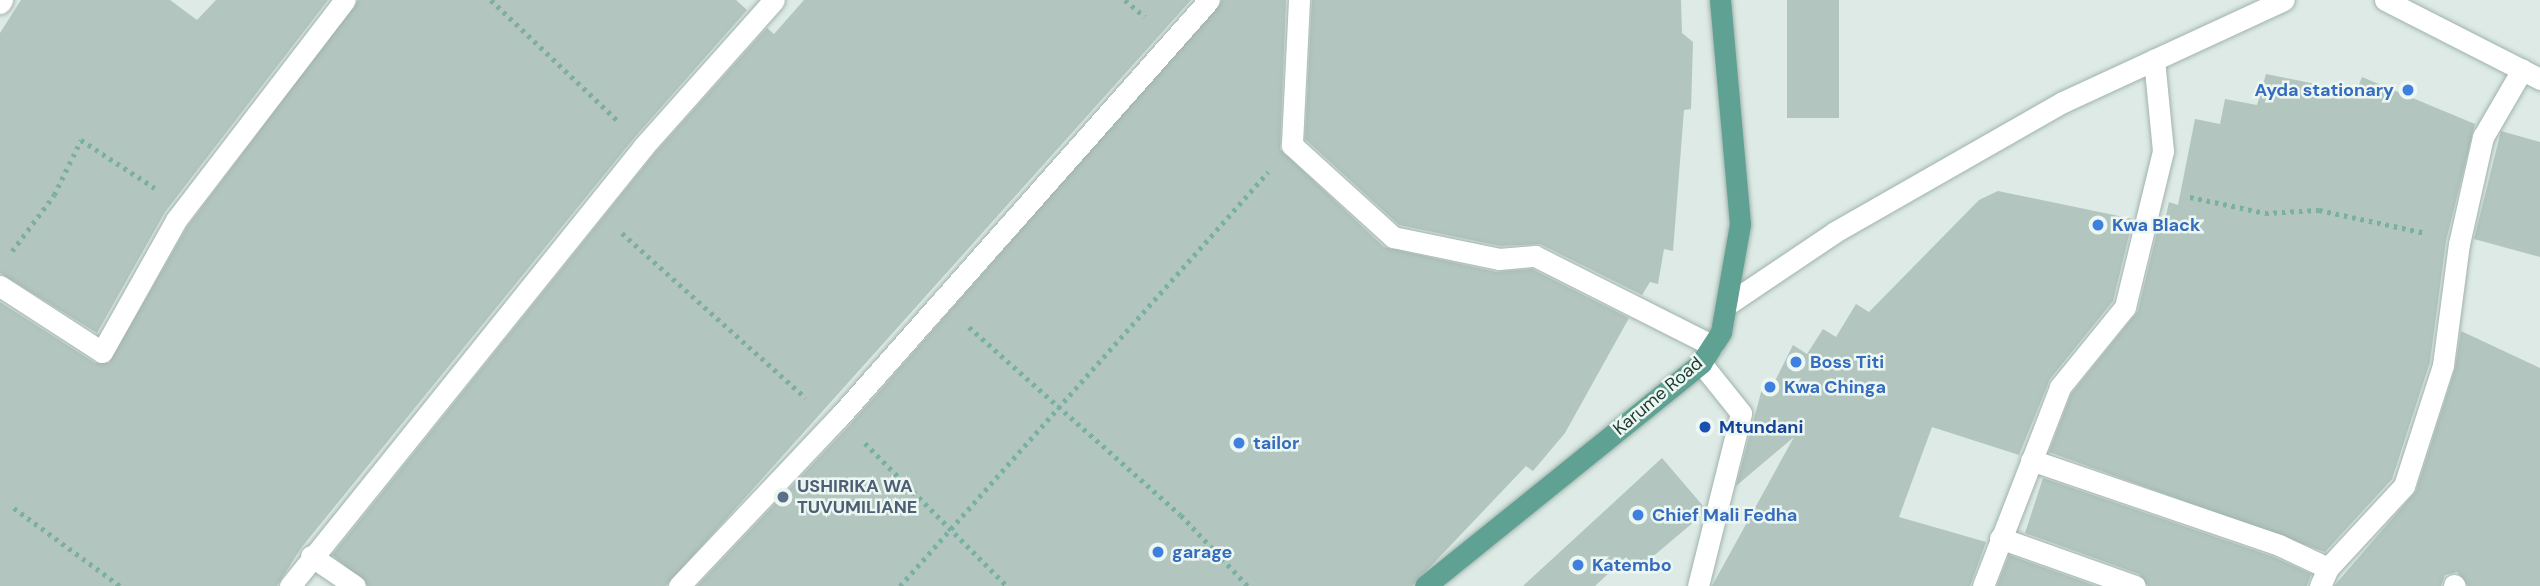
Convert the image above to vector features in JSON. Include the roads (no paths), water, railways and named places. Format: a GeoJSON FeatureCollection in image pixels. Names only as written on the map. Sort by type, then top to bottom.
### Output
{"type":"FeatureCollection","features":[{"type":"Feature","properties":{"kind":"main road","name":"Karume Road"},"geometry":{"type":"LineString","coordinates":[[1425,586],[1707,355],[1731,302],[1740,224],[1720,0]]}},
{"type":"Feature","properties":{"kind":"street"},"geometry":{"type":"LineString","coordinates":[[0,286],[102,352],[178,217],[345,0]]}},
{"type":"Feature","properties":{"kind":"street"},"geometry":{"type":"LineString","coordinates":[[290,586],[311,556],[424,425],[644,146],[774,0]]}},
{"type":"Feature","properties":{"kind":"street"},"geometry":{"type":"LineString","coordinates":[[679,586],[839,417],[1209,0]]}},
{"type":"Feature","properties":{"kind":"street"},"geometry":{"type":"LineString","coordinates":[[1299,0],[1292,145],[1393,237],[1499,259],[1535,256],[1707,355],[1741,413],[1698,586]]}},
{"type":"Feature","properties":{"kind":"street"},"geometry":{"type":"LineString","coordinates":[[1731,302],[1859,218],[2063,102],[2284,0]]}},
{"type":"Feature","properties":{"kind":"street"},"geometry":{"type":"LineString","coordinates":[[2031,460],[2267,540],[2324,577],[2404,486],[2444,365],[2459,244],[2483,137],[2531,75],[2385,0]]}},
{"type":"Feature","properties":{"kind":"street"},"geometry":{"type":"LineString","coordinates":[[1983,586],[2060,387],[2125,307],[2163,151],[2154,59]]}},
{"type":"Feature","properties":{"kind":"street"},"geometry":{"type":"LineString","coordinates":[[2000,538],[2135,586]]}},
{"type":"Feature","properties":{"kind":"street"},"geometry":{"type":"LineString","coordinates":[[311,556],[355,586]]}},
{"type":"Feature","properties":{"kind":"place","name":"Ayda stationary"},"geometry":{"type":"Point","coordinates":[2408,90]}},
{"type":"Feature","properties":{"kind":"place","name":"Kwa Black"},"geometry":{"type":"Point","coordinates":[2098,225]}},
{"type":"Feature","properties":{"kind":"place","name":"Boss Titi"},"geometry":{"type":"Point","coordinates":[1796,362]}},
{"type":"Feature","properties":{"kind":"place","name":"Kwa Chinga"},"geometry":{"type":"Point","coordinates":[1770,387]}},
{"type":"Feature","properties":{"kind":"place","name":"Mtundani"},"geometry":{"type":"Point","coordinates":[1705,427]}},
{"type":"Feature","properties":{"kind":"place","name":"tailor"},"geometry":{"type":"Point","coordinates":[1239,443]}},
{"type":"Feature","properties":{"kind":"place","name":"USHIRIKA WA TUVUMILIANE"},"geometry":{"type":"Point","coordinates":[783,497]}},
{"type":"Feature","properties":{"kind":"place","name":"Chief Mali Fedha"},"geometry":{"type":"Point","coordinates":[1638,515]}},
{"type":"Feature","properties":{"kind":"place","name":"garage"},"geometry":{"type":"Point","coordinates":[1158,552]}},
{"type":"Feature","properties":{"kind":"place","name":"Katembo"},"geometry":{"type":"Point","coordinates":[1578,565]}}]}
